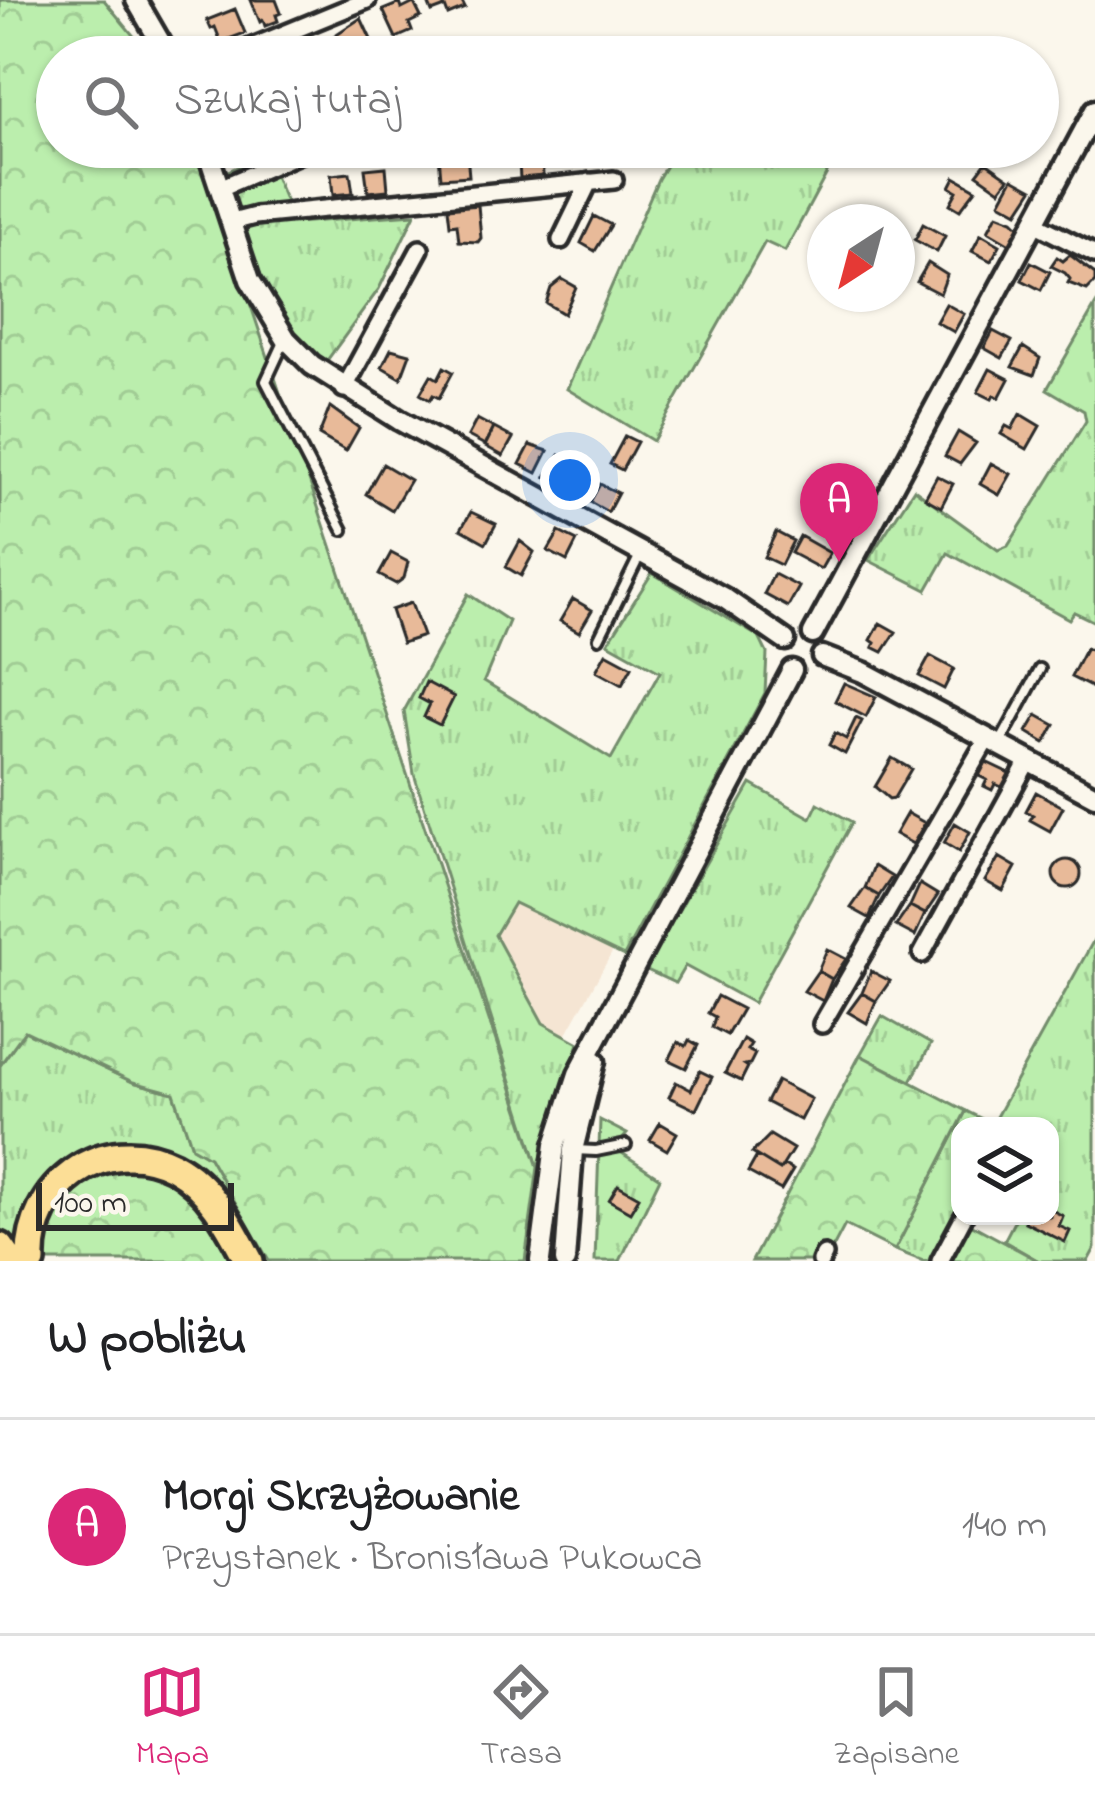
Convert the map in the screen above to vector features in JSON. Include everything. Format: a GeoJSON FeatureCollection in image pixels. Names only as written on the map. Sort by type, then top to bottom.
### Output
{"type":"FeatureCollection","features":[{"type":"Feature","properties":{"kind":"highway"},"geometry":{"type":"LineString","coordinates":[[31,1261],[33,1230],[46,1199],[80,1166],[113,1156],[154,1159],[184,1173],[216,1204],[249,1261]]}},
{"type":"Feature","properties":{"kind":"highway"},"geometry":{"type":"LineString","coordinates":[[0,1247],[10,1261]]}},
{"type":"Feature","properties":{"kind":"street"},"geometry":{"type":"LineString","coordinates":[[136,0],[157,36]]}},
{"type":"Feature","properties":{"kind":"street"},"geometry":{"type":"LineString","coordinates":[[279,36],[367,0]]}},
{"type":"Feature","properties":{"kind":"street"},"geometry":{"type":"LineString","coordinates":[[813,634],[1095,110]]}},
{"type":"Feature","properties":{"kind":"street"},"geometry":{"type":"LineString","coordinates":[[213,168],[250,280],[286,339],[344,389],[724,598],[785,640]]}},
{"type":"Feature","properties":{"kind":"street"},"geometry":{"type":"LineString","coordinates":[[220,188],[266,168]]}},
{"type":"Feature","properties":{"kind":"street"},"geometry":{"type":"LineString","coordinates":[[232,222],[614,180]]}},
{"type":"Feature","properties":{"kind":"street"},"geometry":{"type":"LineString","coordinates":[[561,240],[589,182]]}},
{"type":"Feature","properties":{"kind":"street"},"geometry":{"type":"LineString","coordinates":[[1034,223],[1095,254]]}},
{"type":"Feature","properties":{"kind":"street"},"geometry":{"type":"LineString","coordinates":[[344,389],[420,249]]}},
{"type":"Feature","properties":{"kind":"street"},"geometry":{"type":"LineString","coordinates":[[797,632],[813,634],[822,656],[811,670],[792,670],[782,656],[785,640],[797,632]]}},
{"type":"Feature","properties":{"kind":"street"},"geometry":{"type":"LineString","coordinates":[[822,656],[862,672],[1095,796]]}},
{"type":"Feature","properties":{"kind":"street"},"geometry":{"type":"LineString","coordinates":[[540,1261],[578,1074],[792,670]]}},
{"type":"Feature","properties":{"kind":"street"},"geometry":{"type":"LineString","coordinates":[[822,1024],[993,742]]}},
{"type":"Feature","properties":{"kind":"street"},"geometry":{"type":"LineString","coordinates":[[922,954],[1028,760]]}},
{"type":"Feature","properties":{"kind":"street"},"geometry":{"type":"LineString","coordinates":[[564,1148],[565,1261]]}},
{"type":"Feature","properties":{"kind":"street"},"geometry":{"type":"LineString","coordinates":[[940,1261],[959,1225]]}},
{"type":"Feature","properties":{"kind":"lane"},"geometry":{"type":"LineString","coordinates":[[286,339],[266,381],[343,530]]}},
{"type":"Feature","properties":{"kind":"lane"},"geometry":{"type":"LineString","coordinates":[[599,638],[641,552]]}},
{"type":"Feature","properties":{"kind":"lane"},"geometry":{"type":"LineString","coordinates":[[993,742],[1040,668]]}},
{"type":"Feature","properties":{"kind":"lane"},"geometry":{"type":"LineString","coordinates":[[564,1148],[596,1151],[626,1144]]}},
{"type":"Feature","properties":{"kind":"shaded area"},"geometry":{"type":"Polygon","coordinates":[[[514,903],[614,949],[566,1035],[543,1024],[494,935],[514,903]]]}},
{"type":"Feature","properties":{"kind":"green space"},"geometry":{"type":"Polygon","coordinates":[[[0,0],[104,0],[134,36],[36,36],[36,168],[205,168],[538,1167],[525,1261],[269,1261],[209,1157],[192,1147],[174,1093],[133,1082],[25,1031],[0,1065],[0,0]]]}},
{"type":"Feature","properties":{"kind":"green space"},"geometry":{"type":"Polygon","coordinates":[[[235,168],[272,168],[295,223],[415,214],[379,289],[323,366],[272,298],[223,173],[235,168]]]}},
{"type":"Feature","properties":{"kind":"green space"},"geometry":{"type":"Polygon","coordinates":[[[665,168],[830,168],[785,251],[765,242],[653,441],[567,389],[665,168]]]}},
{"type":"Feature","properties":{"kind":"green space"},"geometry":{"type":"Polygon","coordinates":[[[1095,306],[1095,622],[1074,612],[1069,619],[948,553],[927,590],[868,560],[914,489],[998,550],[1008,546],[1086,421],[1084,411],[1047,389],[1095,306]]]}},
{"type":"Feature","properties":{"kind":"green space"},"geometry":{"type":"Polygon","coordinates":[[[652,573],[759,637],[767,653],[765,693],[624,956],[514,903],[495,935],[543,1023],[579,1043],[538,1167],[414,774],[404,711],[468,594],[509,621],[484,681],[611,759],[660,672],[608,643],[652,573]]]}},
{"type":"Feature","properties":{"kind":"green space"},"geometry":{"type":"Polygon","coordinates":[[[751,784],[811,818],[818,803],[852,822],[753,1003],[685,966],[675,983],[645,969],[751,784]]]}},
{"type":"Feature","properties":{"kind":"green space"},"geometry":{"type":"Polygon","coordinates":[[[1095,938],[1095,1248],[1088,1261],[1039,1261],[1004,1241],[1012,1225],[1059,1225],[1059,1117],[996,1117],[1095,938]]]}},
{"type":"Feature","properties":{"kind":"green space"},"geometry":{"type":"Polygon","coordinates":[[[882,1016],[931,1044],[911,1081],[860,1055],[882,1016]]]}},
{"type":"Feature","properties":{"kind":"green space"},"geometry":{"type":"Polygon","coordinates":[[[24,1031],[133,1082],[174,1093],[192,1147],[209,1157],[269,1261],[257,1261],[141,1150],[19,1257],[0,1232],[0,1066],[24,1031]]]}},
{"type":"Feature","properties":{"kind":"green space"},"geometry":{"type":"Polygon","coordinates":[[[860,1055],[966,1111],[963,1117],[951,1117],[951,1140],[895,1250],[845,1225],[826,1261],[752,1261],[860,1055]]]}},
{"type":"Feature","properties":{"kind":"green space"},"geometry":{"type":"Polygon","coordinates":[[[600,1120],[627,1134],[620,1142],[622,1153],[660,1178],[620,1261],[595,1261],[600,1120]]]}},
{"type":"Feature","properties":{"kind":"green space"},"geometry":{"type":"Polygon","coordinates":[[[951,1140],[954,1225],[936,1261],[895,1250],[951,1140]]]}},
{"type":"Feature","properties":{"kind":"green space"},"geometry":{"type":"Polygon","coordinates":[[[118,1168],[162,1177],[191,1195],[236,1261],[39,1261],[56,1210],[69,1192],[94,1175],[118,1168]]]}},
{"type":"Feature","properties":{"kind":"green space"},"geometry":{"type":"Polygon","coordinates":[[[962,1225],[972,1225],[1039,1261],[936,1261],[962,1225]]]}},
{"type":"Feature","properties":{"kind":"building"},"geometry":{"type":"Polygon","coordinates":[[[251,0],[276,0],[281,13],[276,15],[278,21],[265,26],[251,0]]]}},
{"type":"Feature","properties":{"kind":"building"},"geometry":{"type":"Polygon","coordinates":[[[427,0],[461,0],[465,8],[448,15],[445,7],[432,12],[427,0]]]}},
{"type":"Feature","properties":{"kind":"building"},"geometry":{"type":"Polygon","coordinates":[[[414,3],[421,17],[409,23],[412,31],[395,36],[383,10],[414,3]]]}},
{"type":"Feature","properties":{"kind":"building"},"geometry":{"type":"Polygon","coordinates":[[[235,9],[245,33],[219,36],[207,20],[235,9]]]}},
{"type":"Feature","properties":{"kind":"building"},"geometry":{"type":"Polygon","coordinates":[[[361,18],[369,36],[335,36],[361,18]]]}},
{"type":"Feature","properties":{"kind":"building"},"geometry":{"type":"Polygon","coordinates":[[[386,168],[388,190],[368,192],[365,169],[386,168]]]}},
{"type":"Feature","properties":{"kind":"building"},"geometry":{"type":"Polygon","coordinates":[[[440,168],[468,168],[469,176],[441,178],[440,168]]]}},
{"type":"Feature","properties":{"kind":"building"},"geometry":{"type":"Polygon","coordinates":[[[519,168],[543,168],[543,176],[520,178],[519,168]]]}},
{"type":"Feature","properties":{"kind":"building"},"geometry":{"type":"Polygon","coordinates":[[[982,168],[995,168],[1009,178],[1000,190],[977,174],[982,168]]]}},
{"type":"Feature","properties":{"kind":"building"},"geometry":{"type":"Polygon","coordinates":[[[350,173],[353,193],[333,195],[331,175],[350,173]]]}},
{"type":"Feature","properties":{"kind":"building"},"geometry":{"type":"Polygon","coordinates":[[[955,177],[976,189],[960,210],[950,204],[957,191],[950,187],[955,177]]]}},
{"type":"Feature","properties":{"kind":"building"},"geometry":{"type":"Polygon","coordinates":[[[1013,178],[1033,189],[1018,212],[1000,202],[1013,178]]]}},
{"type":"Feature","properties":{"kind":"building"},"geometry":{"type":"Polygon","coordinates":[[[478,205],[481,238],[459,241],[448,208],[478,205]]]}},
{"type":"Feature","properties":{"kind":"building"},"geometry":{"type":"Polygon","coordinates":[[[997,214],[1020,227],[1010,244],[988,231],[997,214]]]}},
{"type":"Feature","properties":{"kind":"building"},"geometry":{"type":"Polygon","coordinates":[[[594,216],[611,225],[595,251],[581,243],[594,216]]]}},
{"type":"Feature","properties":{"kind":"building"},"geometry":{"type":"Polygon","coordinates":[[[923,224],[945,236],[937,252],[915,240],[923,224]]]}},
{"type":"Feature","properties":{"kind":"building"},"geometry":{"type":"Polygon","coordinates":[[[981,234],[1000,245],[991,261],[972,251],[981,234]]]}},
{"type":"Feature","properties":{"kind":"building"},"geometry":{"type":"Polygon","coordinates":[[[1070,255],[1095,274],[1087,290],[1068,283],[1065,273],[1051,266],[1057,257],[1063,261],[1070,255]]]}},
{"type":"Feature","properties":{"kind":"building"},"geometry":{"type":"Polygon","coordinates":[[[1031,262],[1050,272],[1041,290],[1022,280],[1031,262]]]}},
{"type":"Feature","properties":{"kind":"building"},"geometry":{"type":"Polygon","coordinates":[[[928,263],[947,275],[940,294],[917,282],[928,263]]]}},
{"type":"Feature","properties":{"kind":"building"},"geometry":{"type":"Polygon","coordinates":[[[562,279],[576,287],[564,314],[546,303],[551,288],[562,279]]]}},
{"type":"Feature","properties":{"kind":"building"},"geometry":{"type":"Polygon","coordinates":[[[946,304],[964,314],[954,332],[936,322],[946,304]]]}},
{"type":"Feature","properties":{"kind":"building"},"geometry":{"type":"Polygon","coordinates":[[[993,331],[1012,341],[1002,358],[984,348],[993,331]]]}},
{"type":"Feature","properties":{"kind":"building"},"geometry":{"type":"Polygon","coordinates":[[[1023,347],[1040,358],[1034,375],[1012,367],[1023,347]]]}},
{"type":"Feature","properties":{"kind":"building"},"geometry":{"type":"Polygon","coordinates":[[[391,349],[410,354],[401,378],[382,367],[391,349]]]}},
{"type":"Feature","properties":{"kind":"building"},"geometry":{"type":"Polygon","coordinates":[[[444,367],[453,372],[439,398],[433,395],[430,400],[420,394],[431,375],[438,379],[444,367]]]}},
{"type":"Feature","properties":{"kind":"building"},"geometry":{"type":"Polygon","coordinates":[[[990,369],[1009,379],[999,398],[978,392],[990,369]]]}},
{"type":"Feature","properties":{"kind":"building"},"geometry":{"type":"Polygon","coordinates":[[[330,407],[359,428],[346,451],[319,435],[330,407]]]}},
{"type":"Feature","properties":{"kind":"building"},"geometry":{"type":"Polygon","coordinates":[[[1020,414],[1040,426],[1027,449],[1001,434],[1006,426],[1012,429],[1020,414]]]}},
{"type":"Feature","properties":{"kind":"building"},"geometry":{"type":"Polygon","coordinates":[[[477,419],[494,428],[485,445],[468,436],[477,419]]]}},
{"type":"Feature","properties":{"kind":"building"},"geometry":{"type":"Polygon","coordinates":[[[494,428],[513,438],[503,456],[485,446],[494,428]]]}},
{"type":"Feature","properties":{"kind":"building"},"geometry":{"type":"Polygon","coordinates":[[[958,432],[976,443],[960,464],[945,456],[958,432]]]}},
{"type":"Feature","properties":{"kind":"building"},"geometry":{"type":"Polygon","coordinates":[[[625,436],[637,442],[622,470],[610,464],[625,436]]]}},
{"type":"Feature","properties":{"kind":"building"},"geometry":{"type":"Polygon","coordinates":[[[530,445],[548,451],[537,473],[520,464],[530,445]]]}},
{"type":"Feature","properties":{"kind":"building"},"geometry":{"type":"Polygon","coordinates":[[[560,455],[576,463],[563,486],[546,477],[560,455]]]}},
{"type":"Feature","properties":{"kind":"building"},"geometry":{"type":"Polygon","coordinates":[[[991,463],[1011,474],[999,495],[980,484],[991,463]]]}},
{"type":"Feature","properties":{"kind":"building"},"geometry":{"type":"Polygon","coordinates":[[[383,464],[410,480],[392,510],[366,494],[383,464]]]}},
{"type":"Feature","properties":{"kind":"building"},"geometry":{"type":"Polygon","coordinates":[[[572,470],[593,482],[589,490],[583,487],[579,495],[563,486],[572,470]]]}},
{"type":"Feature","properties":{"kind":"building"},"geometry":{"type":"Polygon","coordinates":[[[937,476],[953,484],[941,507],[925,498],[937,476]]]}},
{"type":"Feature","properties":{"kind":"building"},"geometry":{"type":"Polygon","coordinates":[[[600,484],[618,493],[608,512],[590,502],[600,484]]]}},
{"type":"Feature","properties":{"kind":"building"},"geometry":{"type":"Polygon","coordinates":[[[471,512],[496,524],[486,543],[461,529],[471,512]]]}},
{"type":"Feature","properties":{"kind":"building"},"geometry":{"type":"Polygon","coordinates":[[[559,532],[577,541],[567,561],[548,551],[559,532]]]}},
{"type":"Feature","properties":{"kind":"building"},"geometry":{"type":"Polygon","coordinates":[[[776,532],[793,541],[781,565],[764,557],[776,532]]]}},
{"type":"Feature","properties":{"kind":"building"},"geometry":{"type":"Polygon","coordinates":[[[800,536],[830,553],[821,569],[791,553],[800,536]]]}},
{"type":"Feature","properties":{"kind":"building"},"geometry":{"type":"Polygon","coordinates":[[[520,541],[534,552],[521,576],[506,567],[520,541]]]}},
{"type":"Feature","properties":{"kind":"building"},"geometry":{"type":"Polygon","coordinates":[[[391,553],[408,562],[404,578],[396,584],[379,575],[391,553]]]}},
{"type":"Feature","properties":{"kind":"building"},"geometry":{"type":"Polygon","coordinates":[[[774,574],[799,587],[788,607],[764,594],[774,574]]]}},
{"type":"Feature","properties":{"kind":"building"},"geometry":{"type":"Polygon","coordinates":[[[573,599],[592,610],[579,632],[560,621],[573,599]]]}},
{"type":"Feature","properties":{"kind":"building"},"geometry":{"type":"Polygon","coordinates":[[[411,603],[423,636],[402,643],[391,610],[411,603]]]}},
{"type":"Feature","properties":{"kind":"building"},"geometry":{"type":"Polygon","coordinates":[[[880,623],[896,632],[883,652],[871,640],[880,623]]]}},
{"type":"Feature","properties":{"kind":"building"},"geometry":{"type":"Polygon","coordinates":[[[1086,648],[1095,653],[1095,689],[1071,677],[1086,648]]]}},
{"type":"Feature","properties":{"kind":"building"},"geometry":{"type":"Polygon","coordinates":[[[606,653],[632,667],[622,685],[596,671],[606,653]]]}},
{"type":"Feature","properties":{"kind":"building"},"geometry":{"type":"Polygon","coordinates":[[[930,656],[954,669],[944,689],[919,676],[930,656]]]}},
{"type":"Feature","properties":{"kind":"building"},"geometry":{"type":"Polygon","coordinates":[[[426,682],[454,697],[440,725],[424,717],[430,704],[419,698],[426,682]]]}},
{"type":"Feature","properties":{"kind":"building"},"geometry":{"type":"Polygon","coordinates":[[[844,683],[876,697],[866,717],[835,701],[844,683]]]}},
{"type":"Feature","properties":{"kind":"building"},"geometry":{"type":"Polygon","coordinates":[[[1037,715],[1055,725],[1045,743],[1027,732],[1037,715]]]}},
{"type":"Feature","properties":{"kind":"building"},"geometry":{"type":"Polygon","coordinates":[[[856,718],[862,721],[845,754],[829,745],[835,733],[846,739],[856,718]]]}},
{"type":"Feature","properties":{"kind":"building"},"geometry":{"type":"Polygon","coordinates":[[[892,758],[911,769],[889,799],[875,787],[892,758]]]}},
{"type":"Feature","properties":{"kind":"building"},"geometry":{"type":"Polygon","coordinates":[[[986,762],[1011,774],[1004,788],[984,786],[987,780],[979,776],[986,762]]]}},
{"type":"Feature","properties":{"kind":"building"},"geometry":{"type":"Polygon","coordinates":[[[1036,792],[1063,807],[1050,831],[1030,820],[1033,815],[1026,811],[1036,792]]]}},
{"type":"Feature","properties":{"kind":"building"},"geometry":{"type":"Polygon","coordinates":[[[907,813],[925,823],[913,844],[895,834],[907,813]]]}},
{"type":"Feature","properties":{"kind":"building"},"geometry":{"type":"Polygon","coordinates":[[[955,823],[970,832],[959,852],[944,843],[955,823]]]}},
{"type":"Feature","properties":{"kind":"building"},"geometry":{"type":"Polygon","coordinates":[[[999,857],[1016,867],[1003,891],[985,881],[999,857]]]}},
{"type":"Feature","properties":{"kind":"building"},"geometry":{"type":"Polygon","coordinates":[[[1067,860],[1077,864],[1081,874],[1077,884],[1067,888],[1057,884],[1053,874],[1057,864],[1067,860]]]}},
{"type":"Feature","properties":{"kind":"building"},"geometry":{"type":"Polygon","coordinates":[[[874,866],[892,877],[879,896],[865,888],[874,866]]]}},
{"type":"Feature","properties":{"kind":"building"},"geometry":{"type":"Polygon","coordinates":[[[920,884],[938,895],[925,914],[910,906],[920,884]]]}},
{"type":"Feature","properties":{"kind":"building"},"geometry":{"type":"Polygon","coordinates":[[[865,888],[879,896],[869,918],[851,908],[865,888]]]}},
{"type":"Feature","properties":{"kind":"building"},"geometry":{"type":"Polygon","coordinates":[[[910,906],[925,914],[915,936],[896,926],[910,906]]]}},
{"type":"Feature","properties":{"kind":"building"},"geometry":{"type":"Polygon","coordinates":[[[827,949],[846,959],[832,979],[818,971],[827,949]]]}},
{"type":"Feature","properties":{"kind":"building"},"geometry":{"type":"Polygon","coordinates":[[[818,971],[832,979],[823,1001],[804,991],[818,971]]]}},
{"type":"Feature","properties":{"kind":"building"},"geometry":{"type":"Polygon","coordinates":[[[871,971],[890,981],[876,1001],[862,993],[871,971]]]}},
{"type":"Feature","properties":{"kind":"building"},"geometry":{"type":"Polygon","coordinates":[[[862,993],[876,1001],[867,1023],[848,1012],[862,993]]]}},
{"type":"Feature","properties":{"kind":"building"},"geometry":{"type":"Polygon","coordinates":[[[717,996],[742,1009],[727,1035],[712,1027],[715,1017],[708,1013],[717,996]]]}},
{"type":"Feature","properties":{"kind":"building"},"geometry":{"type":"Polygon","coordinates":[[[743,1039],[751,1044],[747,1050],[755,1054],[745,1065],[741,1081],[725,1073],[743,1039]]]}},
{"type":"Feature","properties":{"kind":"building"},"geometry":{"type":"Polygon","coordinates":[[[689,1040],[698,1045],[686,1068],[669,1060],[678,1042],[686,1046],[689,1040]]]}},
{"type":"Feature","properties":{"kind":"building"},"geometry":{"type":"Polygon","coordinates":[[[700,1071],[712,1077],[696,1110],[669,1097],[676,1082],[691,1090],[700,1071]]]}},
{"type":"Feature","properties":{"kind":"building"},"geometry":{"type":"Polygon","coordinates":[[[777,1081],[811,1099],[800,1120],[766,1102],[777,1081]]]}},
{"type":"Feature","properties":{"kind":"building"},"geometry":{"type":"Polygon","coordinates":[[[660,1123],[677,1133],[667,1150],[650,1140],[660,1123]]]}},
{"type":"Feature","properties":{"kind":"building"},"geometry":{"type":"Polygon","coordinates":[[[770,1135],[793,1149],[780,1170],[752,1153],[770,1135]]]}},
{"type":"Feature","properties":{"kind":"building"},"geometry":{"type":"Polygon","coordinates":[[[757,1156],[780,1170],[784,1165],[793,1170],[781,1190],[748,1172],[757,1156]]]}},
{"type":"Feature","properties":{"kind":"building"},"geometry":{"type":"Polygon","coordinates":[[[618,1185],[639,1197],[630,1212],[609,1200],[618,1185]]]}},
{"type":"Feature","properties":{"kind":"building"},"geometry":{"type":"Polygon","coordinates":[[[1059,1214],[1063,1216],[1059,1226],[1070,1231],[1065,1242],[1031,1225],[1059,1225],[1059,1214]]]}},
{"type":"Feature","properties":{"kind":"place","name":"Morgi Skrzyżowanie"},"geometry":{"type":"Point","coordinates":[839,562]}}]}
